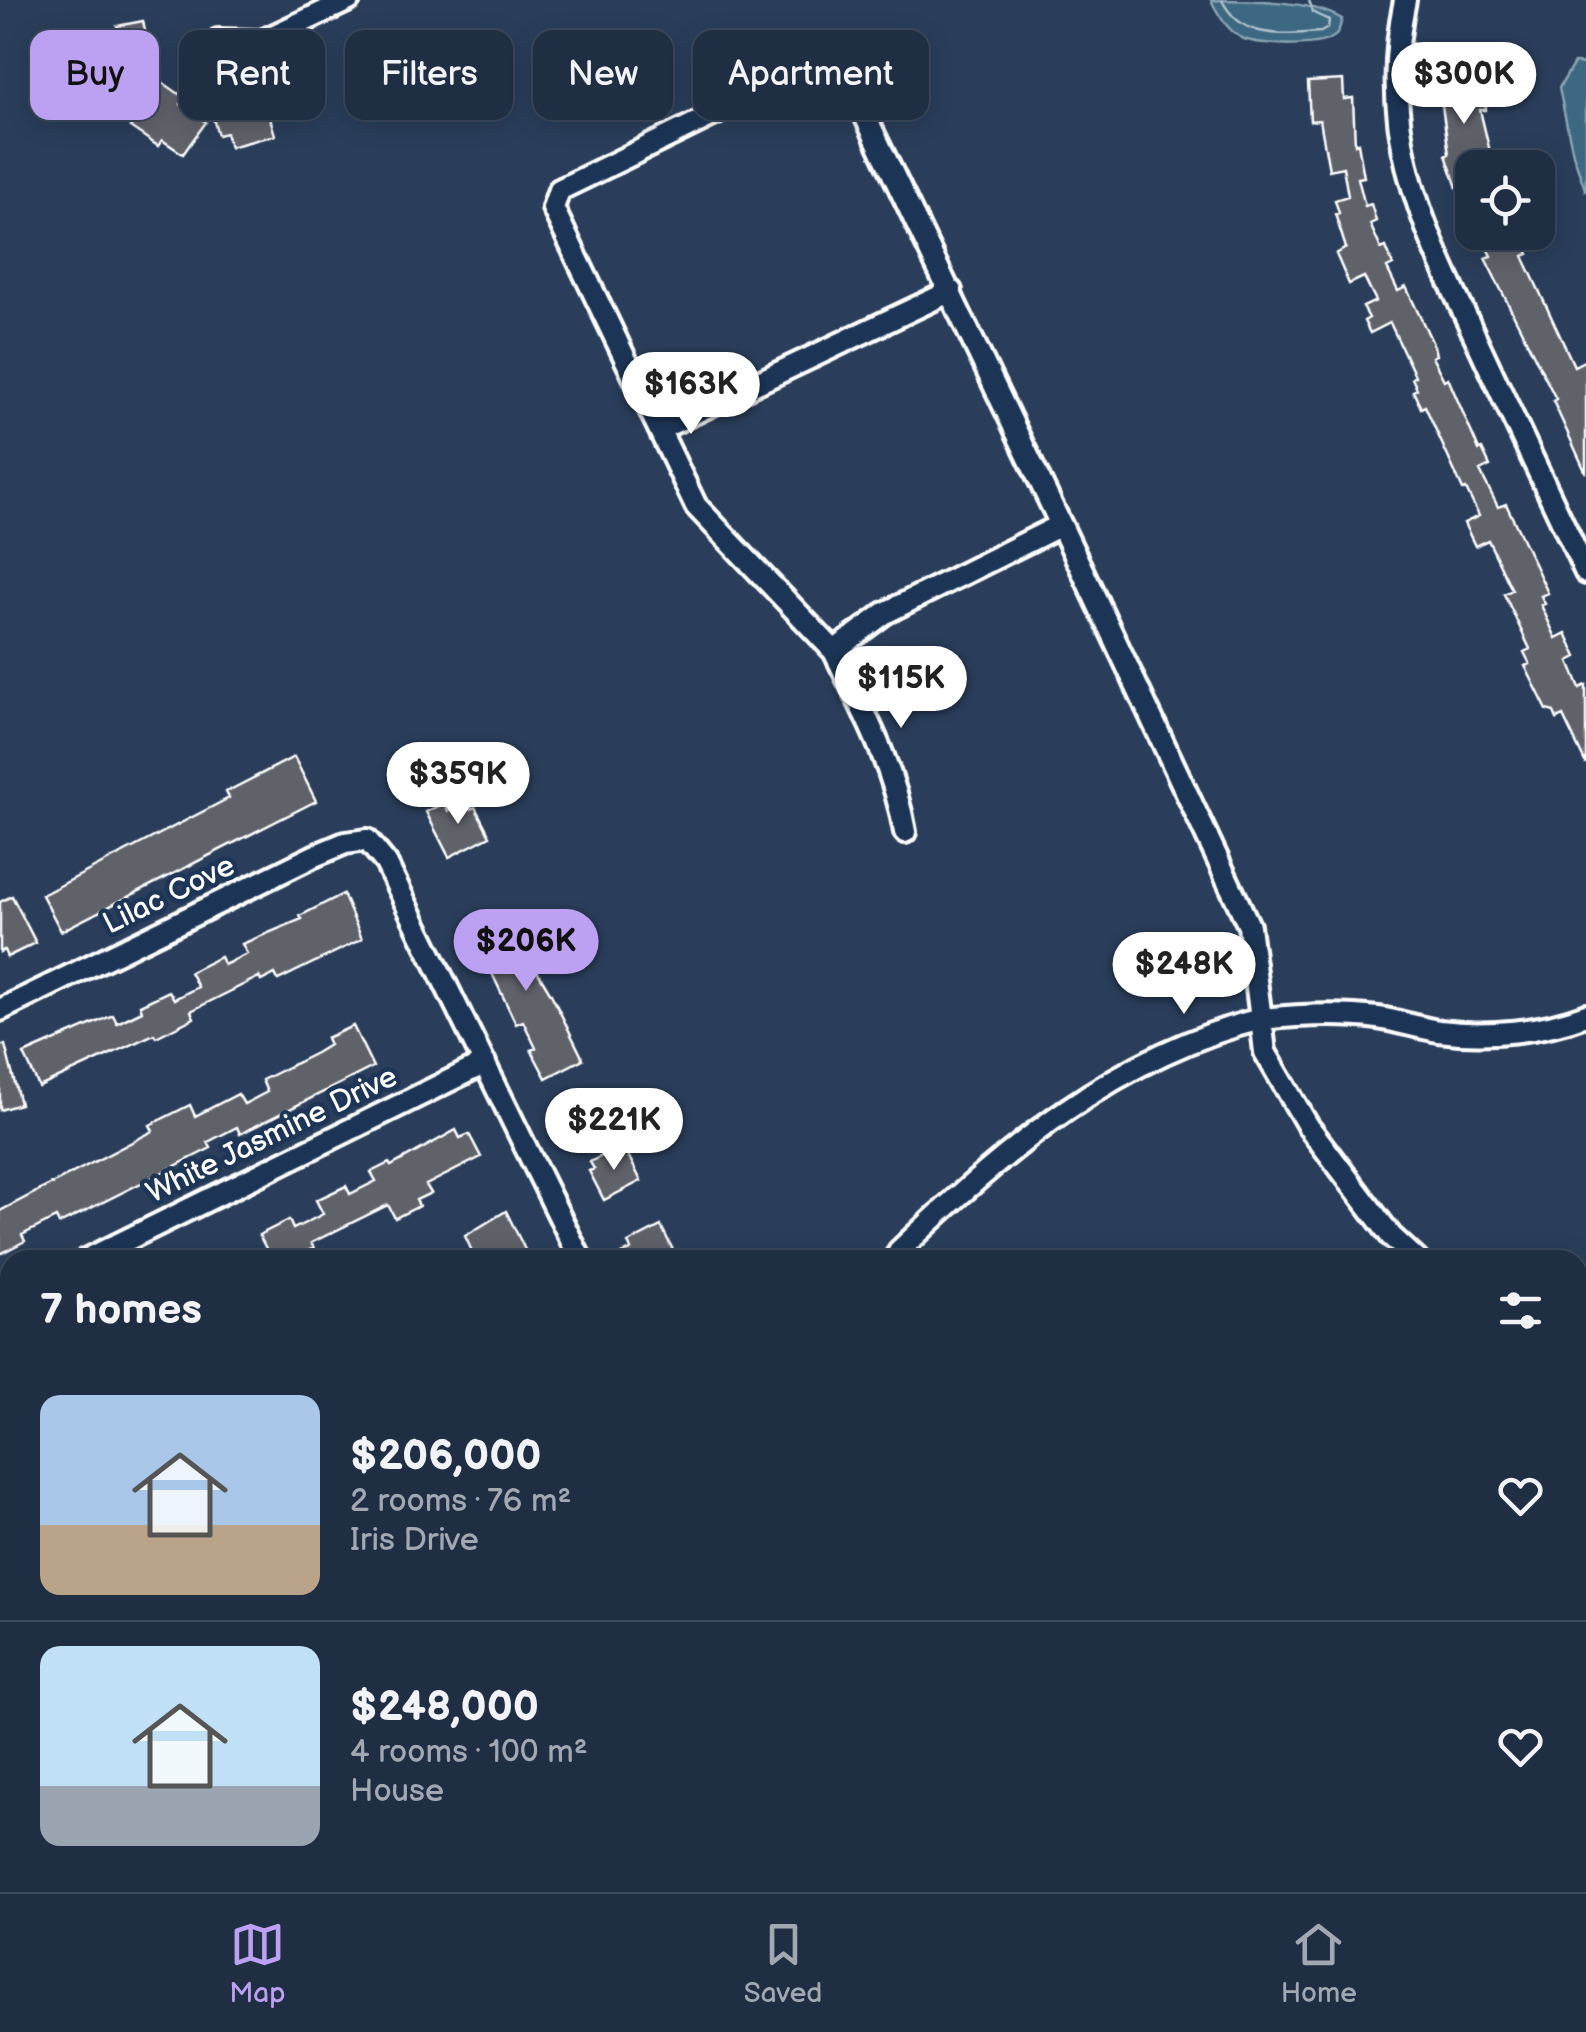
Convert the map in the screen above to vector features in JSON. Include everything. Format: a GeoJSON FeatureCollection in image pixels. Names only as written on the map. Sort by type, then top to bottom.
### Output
{"type":"FeatureCollection","features":[{"type":"Feature","properties":{"kind":"street"},"geometry":{"type":"LineString","coordinates":[[295,0],[306,21]]}},
{"type":"Feature","properties":{"kind":"street"},"geometry":{"type":"LineString","coordinates":[[1405,0],[1396,42],[1397,85],[1411,186],[1425,230],[1586,572]]}},
{"type":"Feature","properties":{"kind":"street"},"geometry":{"type":"LineString","coordinates":[[286,30],[338,2]]}},
{"type":"Feature","properties":{"kind":"street"},"geometry":{"type":"LineString","coordinates":[[906,832],[900,799],[876,734],[834,651],[696,506],[553,208],[559,190],[836,56],[1248,926],[1264,1052],[1308,1126],[1407,1250]]}},
{"type":"Feature","properties":{"kind":"street"},"geometry":{"type":"LineString","coordinates":[[660,428],[951,292]]}},
{"type":"Feature","properties":{"kind":"street"},"geometry":{"type":"LineString","coordinates":[[834,651],[898,606],[1060,525]]}},
{"type":"Feature","properties":{"kind":"street","name":"Lilac Cove"},"geometry":{"type":"LineString","coordinates":[[0,1010],[314,856],[345,843],[367,840],[386,863],[485,1063]]}},
{"type":"Feature","properties":{"kind":"street"},"geometry":{"type":"LineString","coordinates":[[901,1250],[944,1208],[1059,1113],[1123,1073],[1219,1029],[1307,1014],[1376,1018],[1440,1031],[1500,1032],[1558,1025],[1586,1014]]}},
{"type":"Feature","properties":{"kind":"street"},"geometry":{"type":"LineString","coordinates":[[485,1063],[576,1250]]}},
{"type":"Feature","properties":{"kind":"street","name":"White Jasmine Drive"},"geometry":{"type":"LineString","coordinates":[[106,1250],[485,1063]]}},
{"type":"Feature","properties":{"kind":"water"},"geometry":{"type":"Polygon","coordinates":[[[1211,0],[1297,5],[1342,19],[1337,34],[1330,39],[1291,45],[1262,43],[1232,31],[1211,0]]]}},
{"type":"Feature","properties":{"kind":"water"},"geometry":{"type":"Polygon","coordinates":[[[1574,63],[1586,64],[1586,192],[1573,154],[1559,88],[1574,63]]]}},
{"type":"Feature","properties":{"kind":"building"},"geometry":{"type":"Polygon","coordinates":[[[143,21],[145,30],[118,30],[117,26],[143,21]]]}},
{"type":"Feature","properties":{"kind":"building"},"geometry":{"type":"Polygon","coordinates":[[[1484,69],[1486,110],[1480,110],[1490,150],[1455,150],[1455,182],[1446,155],[1449,154],[1437,71],[1484,69]]]}},
{"type":"Feature","properties":{"kind":"building"},"geometry":{"type":"Polygon","coordinates":[[[1343,80],[1344,99],[1353,98],[1355,144],[1358,143],[1364,177],[1358,178],[1365,206],[1371,204],[1376,221],[1370,224],[1393,265],[1387,268],[1398,291],[1406,287],[1434,346],[1436,355],[1432,357],[1444,380],[1448,378],[1479,450],[1482,449],[1490,466],[1480,471],[1498,507],[1506,504],[1548,593],[1541,596],[1545,604],[1541,605],[1556,638],[1566,633],[1577,657],[1569,661],[1580,688],[1586,685],[1586,764],[1563,716],[1557,719],[1554,712],[1547,710],[1525,666],[1530,664],[1524,652],[1530,649],[1504,594],[1512,590],[1488,540],[1475,546],[1464,523],[1479,516],[1425,406],[1421,408],[1413,391],[1417,389],[1412,378],[1415,376],[1390,323],[1370,333],[1363,307],[1376,301],[1364,277],[1349,284],[1336,254],[1346,248],[1335,214],[1339,213],[1335,200],[1348,196],[1343,167],[1329,170],[1320,120],[1310,121],[1308,82],[1343,80]]]}},
{"type":"Feature","properties":{"kind":"building"},"geometry":{"type":"Polygon","coordinates":[[[162,82],[179,94],[179,120],[206,122],[183,154],[162,140],[158,146],[130,127],[135,120],[159,120],[162,82]]]}},
{"type":"Feature","properties":{"kind":"building"},"geometry":{"type":"Polygon","coordinates":[[[214,120],[271,120],[275,135],[230,147],[226,133],[218,135],[214,120]]]}},
{"type":"Feature","properties":{"kind":"building"},"geometry":{"type":"Polygon","coordinates":[[[1488,250],[1527,250],[1529,254],[1523,256],[1574,366],[1586,360],[1586,473],[1553,401],[1556,399],[1485,258],[1491,256],[1488,250]]]}},
{"type":"Feature","properties":{"kind":"building"},"geometry":{"type":"Polygon","coordinates":[[[294,757],[316,801],[61,931],[42,895],[229,798],[226,792],[294,757]]]}},
{"type":"Feature","properties":{"kind":"building"},"geometry":{"type":"Polygon","coordinates":[[[467,801],[471,809],[475,807],[490,836],[449,857],[426,812],[444,803],[448,811],[467,801]]]}},
{"type":"Feature","properties":{"kind":"building"},"geometry":{"type":"Polygon","coordinates":[[[343,894],[362,939],[278,980],[275,974],[261,981],[259,977],[191,1011],[194,1018],[156,1037],[154,1034],[39,1087],[24,1054],[113,1015],[117,1023],[142,1011],[140,1005],[169,991],[174,999],[198,987],[190,972],[220,957],[224,965],[247,954],[242,944],[302,919],[300,916],[343,894]]]}},
{"type":"Feature","properties":{"kind":"building"},"geometry":{"type":"Polygon","coordinates":[[[12,896],[36,943],[7,957],[4,950],[0,952],[0,902],[12,896]]]}},
{"type":"Feature","properties":{"kind":"building"},"geometry":{"type":"Polygon","coordinates":[[[503,912],[510,927],[521,921],[527,934],[517,939],[532,971],[536,969],[551,994],[583,1059],[546,1078],[531,1050],[536,1048],[523,1021],[516,1024],[470,927],[503,912]]]}},
{"type":"Feature","properties":{"kind":"building"},"geometry":{"type":"Polygon","coordinates":[[[353,1026],[373,1067],[240,1134],[237,1127],[208,1142],[211,1148],[59,1224],[56,1218],[22,1235],[25,1241],[0,1250],[0,1211],[153,1131],[150,1125],[190,1105],[195,1116],[238,1094],[244,1104],[267,1092],[262,1080],[329,1045],[326,1038],[353,1026]]]}},
{"type":"Feature","properties":{"kind":"building"},"geometry":{"type":"Polygon","coordinates":[[[0,1045],[5,1045],[20,1104],[0,1110],[0,1045]]]}},
{"type":"Feature","properties":{"kind":"building"},"geometry":{"type":"Polygon","coordinates":[[[456,1130],[460,1138],[469,1134],[481,1157],[426,1185],[431,1193],[416,1200],[419,1206],[395,1218],[388,1205],[311,1243],[314,1248],[310,1250],[267,1250],[259,1235],[289,1220],[293,1229],[323,1214],[316,1200],[346,1186],[350,1194],[376,1181],[371,1172],[389,1163],[391,1166],[456,1130]]]}},
{"type":"Feature","properties":{"kind":"building"},"geometry":{"type":"Polygon","coordinates":[[[623,1145],[641,1181],[604,1200],[589,1171],[594,1169],[590,1162],[623,1145]]]}},
{"type":"Feature","properties":{"kind":"building"},"geometry":{"type":"Polygon","coordinates":[[[506,1211],[525,1250],[471,1250],[465,1236],[506,1211]]]}},
{"type":"Feature","properties":{"kind":"building"},"geometry":{"type":"Polygon","coordinates":[[[661,1226],[673,1250],[631,1250],[628,1243],[661,1226]]]}}]}
